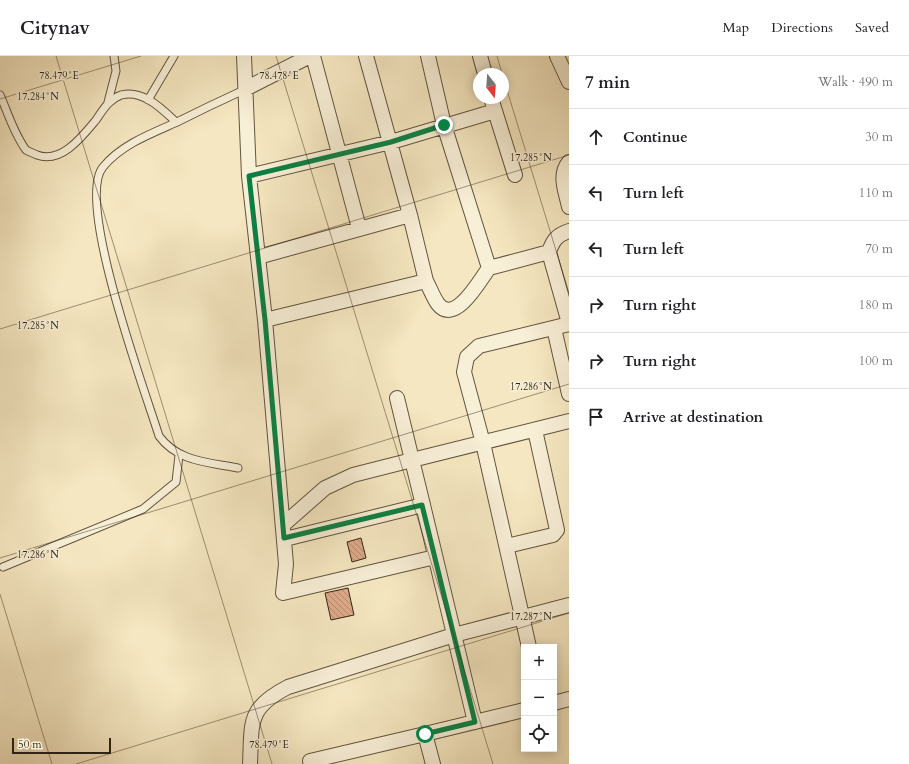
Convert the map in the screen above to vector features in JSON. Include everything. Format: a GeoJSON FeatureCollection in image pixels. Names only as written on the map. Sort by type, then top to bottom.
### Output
{"type":"FeatureCollection","features":[{"type":"Feature","properties":{"kind":"street"},"geometry":{"type":"LineString","coordinates":[[244,56],[247,88],[249,176],[265,320],[284,532],[286,564],[283,593],[435,557]]}},
{"type":"Feature","properties":{"kind":"street"},"geometry":{"type":"LineString","coordinates":[[247,88],[290,61],[312,56],[359,228]]}},
{"type":"Feature","properties":{"kind":"street"},"geometry":{"type":"LineString","coordinates":[[366,56],[391,142],[426,281],[438,304],[446,309],[454,309],[463,304],[489,268],[549,252]]}},
{"type":"Feature","properties":{"kind":"street"},"geometry":{"type":"LineString","coordinates":[[428,56],[444,125],[489,268]]}},
{"type":"Feature","properties":{"kind":"street"},"geometry":{"type":"LineString","coordinates":[[480,56],[483,68]]}},
{"type":"Feature","properties":{"kind":"street"},"geometry":{"type":"LineString","coordinates":[[557,56],[569,82]]}},
{"type":"Feature","properties":{"kind":"street"},"geometry":{"type":"LineString","coordinates":[[249,176],[391,142],[444,125],[493,104],[515,176]]}},
{"type":"Feature","properties":{"kind":"street"},"geometry":{"type":"LineString","coordinates":[[569,162],[565,167],[563,182],[569,207]]}},
{"type":"Feature","properties":{"kind":"street"},"geometry":{"type":"LineString","coordinates":[[258,257],[410,215]]}},
{"type":"Feature","properties":{"kind":"street"},"geometry":{"type":"LineString","coordinates":[[528,644],[483,443],[464,372],[467,357],[479,346],[569,324],[549,252],[553,241],[561,234],[569,232]]}},
{"type":"Feature","properties":{"kind":"street"},"geometry":{"type":"LineString","coordinates":[[265,320],[426,281]]}},
{"type":"Feature","properties":{"kind":"street"},"geometry":{"type":"LineString","coordinates":[[554,328],[569,394]]}},
{"type":"Feature","properties":{"kind":"street"},"geometry":{"type":"LineString","coordinates":[[397,398],[475,722]]}},
{"type":"Feature","properties":{"kind":"street"},"geometry":{"type":"LineString","coordinates":[[284,532],[325,488],[353,475],[569,421]]}},
{"type":"Feature","properties":{"kind":"street"},"geometry":{"type":"LineString","coordinates":[[507,546],[553,535],[557,530],[535,430]]}},
{"type":"Feature","properties":{"kind":"street"},"geometry":{"type":"LineString","coordinates":[[284,532],[422,505]]}},
{"type":"Feature","properties":{"kind":"street"},"geometry":{"type":"LineString","coordinates":[[250,764],[253,720],[260,705],[271,695],[288,686],[454,636],[569,604]]}},
{"type":"Feature","properties":{"kind":"street"},"geometry":{"type":"LineString","coordinates":[[557,702],[569,699]]}},
{"type":"Feature","properties":{"kind":"street"},"geometry":{"type":"LineString","coordinates":[[307,763],[521,711]]}},
{"type":"Feature","properties":{"kind":"street"},"geometry":{"type":"LineString","coordinates":[[425,734],[433,764]]}},
{"type":"Feature","properties":{"kind":"lane"},"geometry":{"type":"LineString","coordinates":[[0,95],[16,133],[27,151],[43,157],[58,155],[74,145],[108,102],[116,71],[114,56]]}},
{"type":"Feature","properties":{"kind":"lane"},"geometry":{"type":"LineString","coordinates":[[148,100],[174,56]]}},
{"type":"Feature","properties":{"kind":"lane"},"geometry":{"type":"LineString","coordinates":[[238,468],[179,455],[167,447],[159,436],[115,296],[100,236],[96,195],[102,168],[120,150],[247,88]]}},
{"type":"Feature","properties":{"kind":"lane"},"geometry":{"type":"LineString","coordinates":[[108,102],[122,95],[142,96],[176,122]]}},
{"type":"Feature","properties":{"kind":"lane"},"geometry":{"type":"LineString","coordinates":[[3,567],[143,509],[176,482],[179,455]]}},
{"type":"Feature","properties":{"kind":"building"},"geometry":{"type":"Polygon","coordinates":[[[361,538],[366,558],[352,562],[347,542],[361,538]]]}},
{"type":"Feature","properties":{"kind":"building"},"geometry":{"type":"Polygon","coordinates":[[[348,588],[354,615],[331,620],[325,593],[348,588]]]}},
{"type":"Feature","properties":{"kind":"route"},"geometry":{"type":"LineString","coordinates":[[425,734],[475,722],[422,505],[284,538],[265,320],[249,176],[391,142],[444,125]]}}]}
